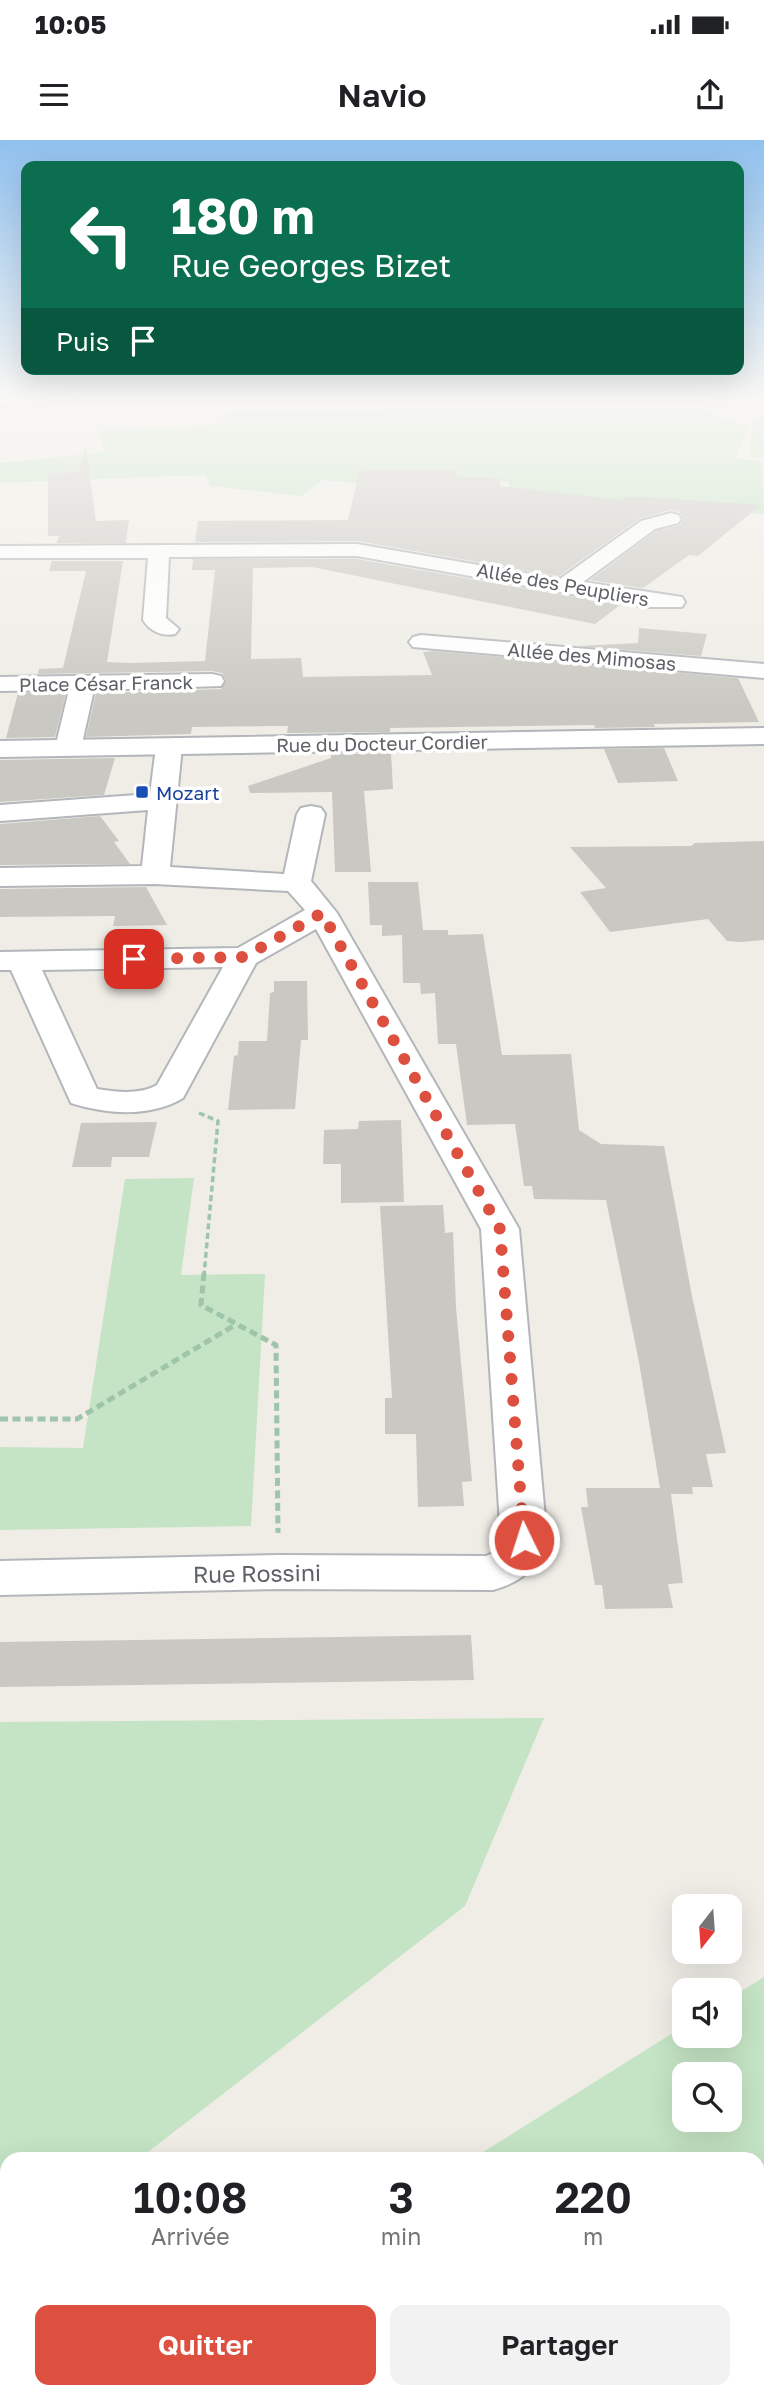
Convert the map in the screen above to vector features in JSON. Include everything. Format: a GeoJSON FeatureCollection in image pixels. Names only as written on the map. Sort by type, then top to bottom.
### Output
{"type":"FeatureCollection","features":[{"type":"Feature","properties":{"kind":"street"},"geometry":{"type":"LineString","coordinates":[[565,585],[648,525],[671,519]]}},
{"type":"Feature","properties":{"kind":"street"},"geometry":{"type":"LineString","coordinates":[[159,550],[154,620],[167,629]]}},
{"type":"Feature","properties":{"kind":"street","name":"Allée des Peupliers"},"geometry":{"type":"LineString","coordinates":[[0,552],[358,550],[646,600],[674,602]]}},
{"type":"Feature","properties":{"kind":"street","name":"Allée des Mimosas"},"geometry":{"type":"LineString","coordinates":[[421,642],[764,671]]}},
{"type":"Feature","properties":{"kind":"street","name":"Place César Franck"},"geometry":{"type":"LineString","coordinates":[[0,684],[212,681]]}},
{"type":"Feature","properties":{"kind":"street"},"geometry":{"type":"LineString","coordinates":[[68,748],[83,683]]}},
{"type":"Feature","properties":{"kind":"street","name":"Rue du Docteur Cordier"},"geometry":{"type":"LineString","coordinates":[[0,749],[764,736]]}},
{"type":"Feature","properties":{"kind":"street"},"geometry":{"type":"LineString","coordinates":[[155,875],[169,747]]}},
{"type":"Feature","properties":{"kind":"street"},"geometry":{"type":"LineString","coordinates":[[0,814],[163,801]]}},
{"type":"Feature","properties":{"kind":"street"},"geometry":{"type":"LineString","coordinates":[[296,883],[311,814]]}},
{"type":"Feature","properties":{"kind":"street"},"geometry":{"type":"LineString","coordinates":[[0,877],[155,875],[296,883],[322,913],[244,957],[11,961],[77,1089],[83,1096],[95,1100],[156,1100],[171,1091],[244,957]]}},
{"type":"Feature","properties":{"kind":"street","name":"Rue Rossini"},"geometry":{"type":"LineString","coordinates":[[0,1578],[279,1572],[493,1573],[512,1563],[524,1540],[500,1229],[322,913]]}},
{"type":"Feature","properties":{"kind":"path"},"geometry":{"type":"LineString","coordinates":[[163,1097],[218,1121],[201,1305],[276,1345],[279,1572]]}},
{"type":"Feature","properties":{"kind":"path"},"geometry":{"type":"LineString","coordinates":[[0,1419],[78,1419],[236,1325]]}},
{"type":"Feature","properties":{"kind":"green space"},"geometry":{"type":"Polygon","coordinates":[[[519,500],[763,500],[764,514],[519,500]]]}},
{"type":"Feature","properties":{"kind":"green space"},"geometry":{"type":"Polygon","coordinates":[[[194,1178],[181,1275],[265,1274],[251,1526],[0,1530],[0,1447],[83,1448],[125,1179],[194,1178]]]}},
{"type":"Feature","properties":{"kind":"green space"},"geometry":{"type":"Polygon","coordinates":[[[544,1718],[465,1906],[148,2152],[0,2152],[0,1722],[544,1718]]]}},
{"type":"Feature","properties":{"kind":"green space"},"geometry":{"type":"Polygon","coordinates":[[[764,1977],[764,2152],[483,2152],[672,2034],[672,2048],[742,2048],[742,1991],[764,1977]]]}},
{"type":"Feature","properties":{"kind":"building"},"geometry":{"type":"Polygon","coordinates":[[[48,500],[93,500],[96,521],[129,520],[126,543],[57,543],[59,536],[48,536],[48,500]]]}},
{"type":"Feature","properties":{"kind":"building"},"geometry":{"type":"Polygon","coordinates":[[[353,500],[692,500],[761,505],[698,556],[689,555],[643,588],[590,580],[656,531],[680,525],[684,519],[679,512],[670,510],[639,519],[559,576],[357,541],[195,542],[198,521],[348,520],[353,500]]]}},
{"type":"Feature","properties":{"kind":"building"},"geometry":{"type":"Polygon","coordinates":[[[193,559],[357,559],[620,605],[595,624],[312,567],[253,568],[251,659],[301,658],[303,677],[432,675],[423,652],[434,651],[738,678],[759,722],[595,728],[594,725],[390,728],[390,732],[287,733],[288,726],[192,727],[191,734],[86,737],[96,693],[221,689],[226,680],[222,673],[212,671],[38,674],[39,669],[63,668],[86,571],[49,571],[52,561],[123,561],[107,662],[130,663],[205,661],[215,570],[192,570],[193,559]]]}},
{"type":"Feature","properties":{"kind":"building"},"geometry":{"type":"Polygon","coordinates":[[[639,628],[707,634],[701,656],[578,646],[638,643],[639,628]]]}},
{"type":"Feature","properties":{"kind":"building"},"geometry":{"type":"Polygon","coordinates":[[[18,693],[66,693],[55,737],[6,738],[18,693]]]}},
{"type":"Feature","properties":{"kind":"building"},"geometry":{"type":"Polygon","coordinates":[[[664,748],[678,781],[618,783],[604,749],[664,748]]]}},
{"type":"Feature","properties":{"kind":"building"},"geometry":{"type":"Polygon","coordinates":[[[391,753],[393,789],[364,791],[371,872],[335,872],[332,792],[250,793],[248,786],[331,758],[331,754],[391,753]]]}},
{"type":"Feature","properties":{"kind":"building"},"geometry":{"type":"Polygon","coordinates":[[[115,758],[104,795],[0,802],[0,760],[115,758]]]}},
{"type":"Feature","properties":{"kind":"building"},"geometry":{"type":"Polygon","coordinates":[[[100,816],[119,841],[114,842],[130,864],[0,865],[0,824],[100,816]]]}},
{"type":"Feature","properties":{"kind":"building"},"geometry":{"type":"Polygon","coordinates":[[[764,841],[764,940],[741,942],[727,941],[708,919],[610,932],[580,892],[606,888],[570,847],[691,846],[695,843],[764,841]]]}},
{"type":"Feature","properties":{"kind":"building"},"geometry":{"type":"Polygon","coordinates":[[[368,882],[418,882],[423,930],[448,930],[448,935],[483,934],[502,1055],[571,1054],[579,1130],[601,1144],[664,1146],[692,1296],[726,1453],[706,1454],[713,1487],[692,1487],[693,1494],[671,1494],[683,1583],[668,1584],[673,1608],[605,1609],[602,1585],[595,1585],[581,1507],[588,1507],[586,1488],[660,1488],[639,1362],[606,1200],[534,1199],[532,1186],[524,1186],[515,1124],[467,1125],[456,1044],[438,1044],[435,993],[421,994],[420,983],[403,983],[402,935],[382,936],[382,925],[370,925],[368,882]]]}},
{"type":"Feature","properties":{"kind":"building"},"geometry":{"type":"Polygon","coordinates":[[[146,887],[167,925],[113,926],[115,916],[0,917],[0,889],[146,887]]]}},
{"type":"Feature","properties":{"kind":"building"},"geometry":{"type":"Polygon","coordinates":[[[274,981],[307,981],[308,1040],[301,1040],[295,1109],[228,1110],[234,1056],[238,1055],[239,1041],[267,1041],[270,993],[274,992],[274,981]]]}},
{"type":"Feature","properties":{"kind":"building"},"geometry":{"type":"Polygon","coordinates":[[[401,1120],[404,1202],[341,1203],[341,1164],[323,1164],[324,1130],[358,1129],[359,1121],[401,1120]]]}},
{"type":"Feature","properties":{"kind":"building"},"geometry":{"type":"Polygon","coordinates":[[[157,1122],[149,1157],[112,1157],[111,1167],[72,1167],[81,1123],[157,1122]]]}},
{"type":"Feature","properties":{"kind":"building"},"geometry":{"type":"Polygon","coordinates":[[[443,1205],[445,1233],[453,1232],[456,1308],[472,1481],[462,1482],[464,1506],[418,1507],[416,1434],[385,1434],[385,1398],[392,1398],[380,1206],[443,1205]]]}},
{"type":"Feature","properties":{"kind":"building"},"geometry":{"type":"Polygon","coordinates":[[[471,1635],[474,1680],[0,1687],[0,1642],[471,1635]]]}},
{"type":"Feature","properties":{"kind":"place","name":"Mozart"},"geometry":{"type":"Point","coordinates":[142,792]}},
{"type":"Feature","properties":{"kind":"route"},"geometry":{"type":"LineString","coordinates":[[134,959],[244,957],[322,913],[500,1229],[524,1540]]}}]}
